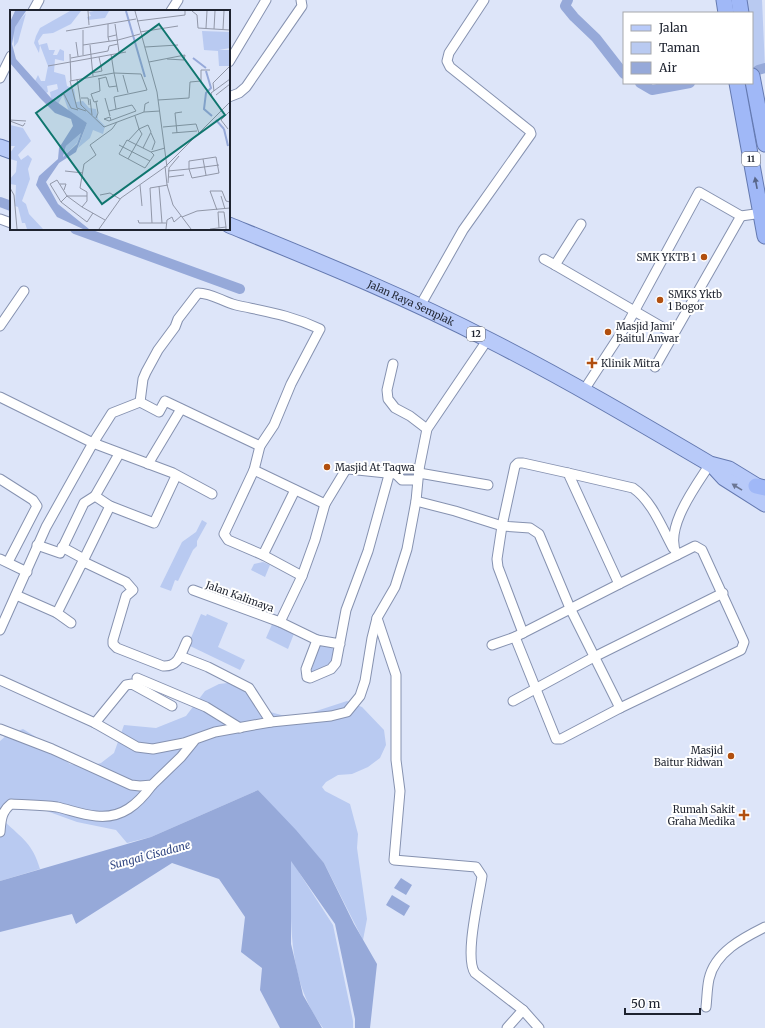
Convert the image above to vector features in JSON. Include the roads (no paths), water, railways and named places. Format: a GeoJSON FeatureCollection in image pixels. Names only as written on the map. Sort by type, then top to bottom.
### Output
{"type":"FeatureCollection","features":[{"type":"Feature","properties":{"kind":"highway"},"geometry":{"type":"LineString","coordinates":[[724,0],[726,12]]}},
{"type":"Feature","properties":{"kind":"highway"},"geometry":{"type":"LineString","coordinates":[[739,0],[741,12]]}},
{"type":"Feature","properties":{"kind":"highway","name":"11"},"geometry":{"type":"LineString","coordinates":[[753,81],[765,144]]}},
{"type":"Feature","properties":{"kind":"highway","name":"11"},"geometry":{"type":"LineString","coordinates":[[737,84],[765,236]]}},
{"type":"Feature","properties":{"kind":"main road"},"geometry":{"type":"LineString","coordinates":[[0,147],[10,151]]}},
{"type":"Feature","properties":{"kind":"main road","name":"Jalan Raya Semplak"},"geometry":{"type":"LineString","coordinates":[[230,225],[370,283],[488,339],[584,390],[711,464],[729,469],[762,488]]}},
{"type":"Feature","properties":{"kind":"main road","name":"Jalan Raya Semplak"},"geometry":{"type":"LineString","coordinates":[[711,464],[724,478],[765,504]]}},
{"type":"Feature","properties":{"kind":"street"},"geometry":{"type":"LineString","coordinates":[[34,10],[39,0]]}},
{"type":"Feature","properties":{"kind":"street"},"geometry":{"type":"LineString","coordinates":[[172,10],[178,0]]}},
{"type":"Feature","properties":{"kind":"street"},"geometry":{"type":"LineString","coordinates":[[230,60],[266,0]]}},
{"type":"Feature","properties":{"kind":"street"},"geometry":{"type":"LineString","coordinates":[[230,97],[239,93],[246,87],[302,6],[301,0]]}},
{"type":"Feature","properties":{"kind":"street"},"geometry":{"type":"LineString","coordinates":[[420,306],[464,230],[531,134],[530,131],[450,67],[446,62],[448,53],[484,0]]}},
{"type":"Feature","properties":{"kind":"street"},"geometry":{"type":"LineString","coordinates":[[0,78],[10,58]]}},
{"type":"Feature","properties":{"kind":"street"},"geometry":{"type":"LineString","coordinates":[[584,390],[615,343],[699,192],[741,216],[762,213]]}},
{"type":"Feature","properties":{"kind":"street"},"geometry":{"type":"LineString","coordinates":[[656,367],[741,216]]}},
{"type":"Feature","properties":{"kind":"street"},"geometry":{"type":"LineString","coordinates":[[0,219],[10,223]]}},
{"type":"Feature","properties":{"kind":"street"},"geometry":{"type":"LineString","coordinates":[[555,265],[581,224]]}},
{"type":"Feature","properties":{"kind":"street"},"geometry":{"type":"LineString","coordinates":[[544,259],[674,334]]}},
{"type":"Feature","properties":{"kind":"street"},"geometry":{"type":"LineString","coordinates":[[0,326],[24,291]]}},
{"type":"Feature","properties":{"kind":"street"},"geometry":{"type":"LineString","coordinates":[[140,402],[143,378],[146,372],[158,350],[175,327],[178,319],[198,293],[206,293],[235,304],[298,319],[320,329],[291,384],[274,425],[260,446],[254,470],[224,534],[228,540],[263,555],[302,576]]}},
{"type":"Feature","properties":{"kind":"street"},"geometry":{"type":"LineString","coordinates":[[0,680],[95,723],[137,747],[154,748],[194,740],[215,732],[271,722],[331,716],[347,712],[360,696],[365,681],[377,618],[390,597],[403,563],[416,501],[418,474],[427,429],[468,371],[488,339]]}},
{"type":"Feature","properties":{"kind":"street"},"geometry":{"type":"LineString","coordinates":[[393,364],[387,390],[388,399],[395,408],[410,416],[427,429]]}},
{"type":"Feature","properties":{"kind":"street"},"geometry":{"type":"LineString","coordinates":[[0,397],[93,443],[193,483],[212,494]]}},
{"type":"Feature","properties":{"kind":"street"},"geometry":{"type":"LineString","coordinates":[[0,630],[46,527],[93,443],[112,413],[140,402],[159,412],[165,401],[260,446]]}},
{"type":"Feature","properties":{"kind":"street"},"geometry":{"type":"LineString","coordinates":[[148,464],[181,409]]}},
{"type":"Feature","properties":{"kind":"street"},"geometry":{"type":"LineString","coordinates":[[37,545],[60,553],[84,503],[95,496],[119,454]]}},
{"type":"Feature","properties":{"kind":"street"},"geometry":{"type":"LineString","coordinates":[[492,645],[519,635],[619,584],[675,552],[695,546],[702,550],[723,593],[744,642],[742,650],[620,708],[561,739],[556,739],[536,689],[519,635],[498,567],[497,559],[502,526],[515,466],[518,463],[612,482],[637,490],[650,506],[675,552]]}},
{"type":"Feature","properties":{"kind":"street"},"geometry":{"type":"LineString","coordinates":[[675,552],[675,530],[686,502],[711,464]]}},
{"type":"Feature","properties":{"kind":"street"},"geometry":{"type":"LineString","coordinates":[[280,622],[302,576],[315,540],[325,504],[345,471],[348,469],[393,474],[402,480],[418,474],[488,485]]}},
{"type":"Feature","properties":{"kind":"street"},"geometry":{"type":"LineString","coordinates":[[254,470],[325,504]]}},
{"type":"Feature","properties":{"kind":"street"},"geometry":{"type":"LineString","coordinates":[[568,473],[619,584]]}},
{"type":"Feature","properties":{"kind":"street"},"geometry":{"type":"LineString","coordinates":[[317,640],[306,669],[306,675],[310,678],[334,666],[336,663],[346,610],[368,551],[393,474]]}},
{"type":"Feature","properties":{"kind":"street"},"geometry":{"type":"LineString","coordinates":[[95,496],[110,506],[154,524],[176,476]]}},
{"type":"Feature","properties":{"kind":"street"},"geometry":{"type":"LineString","coordinates":[[1,482],[35,503],[37,506],[4,561],[27,572]]}},
{"type":"Feature","properties":{"kind":"street"},"geometry":{"type":"LineString","coordinates":[[263,555],[295,490]]}},
{"type":"Feature","properties":{"kind":"street"},"geometry":{"type":"LineString","coordinates":[[416,501],[455,511],[502,526],[530,528],[539,534],[570,608],[620,708]]}},
{"type":"Feature","properties":{"kind":"street"},"geometry":{"type":"LineString","coordinates":[[57,613],[110,506]]}},
{"type":"Feature","properties":{"kind":"street"},"geometry":{"type":"LineString","coordinates":[[29,519],[46,527]]}},
{"type":"Feature","properties":{"kind":"street"},"geometry":{"type":"LineString","coordinates":[[62,547],[86,564],[126,582],[133,590],[126,596],[113,640],[114,646],[163,666],[174,664],[180,656],[187,641]]}},
{"type":"Feature","properties":{"kind":"street","name":"Jalan Kalimaya"},"geometry":{"type":"LineString","coordinates":[[193,590],[280,622],[317,640],[340,644]]}},
{"type":"Feature","properties":{"kind":"street"},"geometry":{"type":"LineString","coordinates":[[512,701],[594,657],[723,593]]}},
{"type":"Feature","properties":{"kind":"street"},"geometry":{"type":"LineString","coordinates":[[16,595],[57,613],[71,624]]}},
{"type":"Feature","properties":{"kind":"street"},"geometry":{"type":"LineString","coordinates":[[377,618],[396,675],[396,760],[400,791],[394,860],[476,867],[482,876],[471,944],[471,968],[475,973],[523,1010],[539,1028]]}},
{"type":"Feature","properties":{"kind":"street"},"geometry":{"type":"LineString","coordinates":[[180,656],[208,667],[248,688],[271,722]]}},
{"type":"Feature","properties":{"kind":"street"},"geometry":{"type":"LineString","coordinates":[[137,678],[206,707],[240,728]]}},
{"type":"Feature","properties":{"kind":"street"},"geometry":{"type":"LineString","coordinates":[[95,723],[126,684],[132,684],[172,706]]}},
{"type":"Feature","properties":{"kind":"street"},"geometry":{"type":"LineString","coordinates":[[0,729],[52,749],[131,785],[152,785]]}},
{"type":"Feature","properties":{"kind":"street"},"geometry":{"type":"LineString","coordinates":[[0,832],[2,816],[5,809],[10,804],[56,807],[97,816],[115,814],[129,809],[141,800],[152,785],[181,757],[194,740]]}},
{"type":"Feature","properties":{"kind":"street"},"geometry":{"type":"LineString","coordinates":[[706,1007],[710,978],[719,959],[738,941],[765,927]]}},
{"type":"Feature","properties":{"kind":"street"},"geometry":{"type":"LineString","coordinates":[[507,1028],[523,1010]]}},
{"type":"Feature","properties":{"kind":"water","name":"Sungai Cisadane"},"geometry":{"type":"Polygon","coordinates":[[[258,790],[296,830],[324,863],[354,924],[377,964],[370,1028],[355,1028],[355,1019],[335,924],[291,861],[291,944],[303,995],[322,1028],[280,1028],[260,990],[262,968],[241,952],[245,917],[219,879],[172,863],[76,924],[72,914],[0,932],[0,881],[151,837],[258,790]]]}},
{"type":"Feature","properties":{"kind":"water"},"geometry":{"type":"Polygon","coordinates":[[[401,878],[412,885],[406,895],[394,888],[401,878]]]}},
{"type":"Feature","properties":{"kind":"water"},"geometry":{"type":"Polygon","coordinates":[[[392,895],[410,906],[404,916],[386,905],[392,895]]]}},
{"type":"Feature","properties":{"kind":"waterway"},"geometry":{"type":"LineString","coordinates":[[568,0],[565,6],[596,38],[623,73]]}},
{"type":"Feature","properties":{"kind":"waterway"},"geometry":{"type":"LineString","coordinates":[[758,70],[765,68]]}},
{"type":"Feature","properties":{"kind":"waterway"},"geometry":{"type":"LineString","coordinates":[[642,84],[652,90],[685,84]]}},
{"type":"Feature","properties":{"kind":"waterway"},"geometry":{"type":"LineString","coordinates":[[0,202],[10,206]]}},
{"type":"Feature","properties":{"kind":"waterway"},"geometry":{"type":"LineString","coordinates":[[78,230],[240,289]]}},
{"type":"Feature","properties":{"kind":"place","name":"SMK YKTB 1"},"geometry":{"type":"Point","coordinates":[704,257]}},
{"type":"Feature","properties":{"kind":"place","name":"SMKS Yktb 1 Bogor"},"geometry":{"type":"Point","coordinates":[660,300]}},
{"type":"Feature","properties":{"kind":"place","name":"Masjid Jami' Baitul Anwar"},"geometry":{"type":"Point","coordinates":[608,332]}},
{"type":"Feature","properties":{"kind":"place","name":"Klinik Mitra"},"geometry":{"type":"Point","coordinates":[592,363]}},
{"type":"Feature","properties":{"kind":"place","name":"Masjid At Taqwa"},"geometry":{"type":"Point","coordinates":[327,467]}},
{"type":"Feature","properties":{"kind":"place","name":"Masjid Baitur Ridwan"},"geometry":{"type":"Point","coordinates":[731,756]}},
{"type":"Feature","properties":{"kind":"place","name":"Rumah Sakit Graha Medika"},"geometry":{"type":"Point","coordinates":[744,815]}}]}
